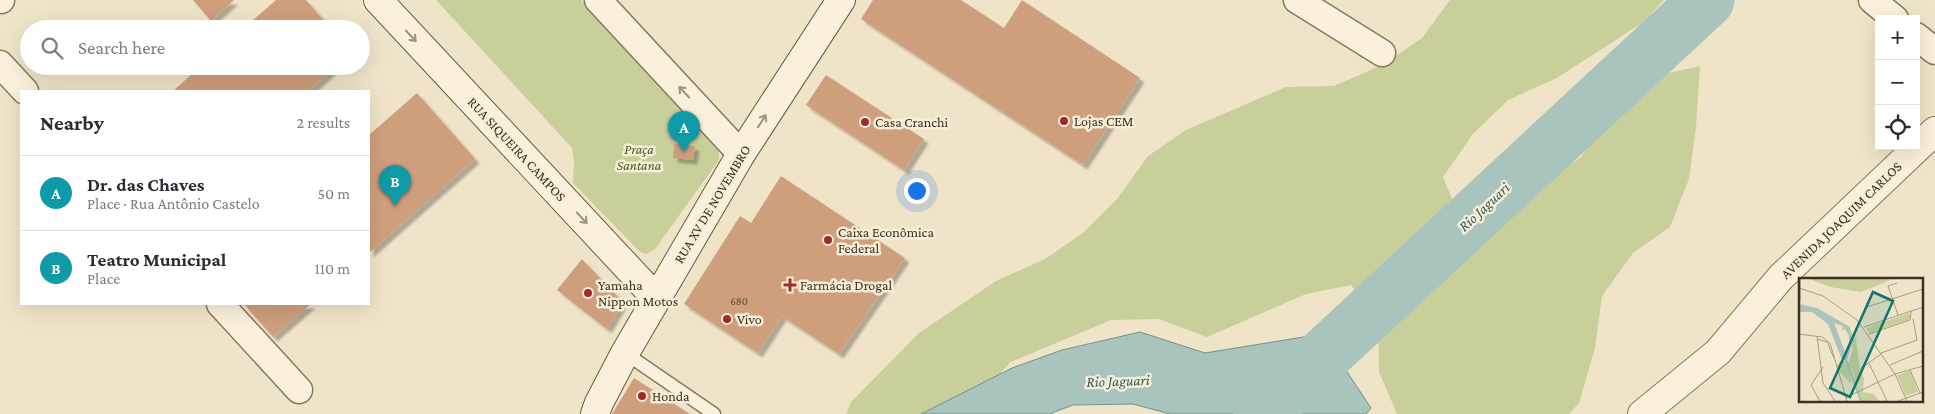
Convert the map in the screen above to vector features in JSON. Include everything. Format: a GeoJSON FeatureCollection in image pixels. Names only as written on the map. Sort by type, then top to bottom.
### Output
{"type":"FeatureCollection","features":[{"type":"Feature","properties":{"kind":"main road","name":"RUA SIQUEIRA CAMPOS"},"geometry":{"type":"LineString","coordinates":[[378,0],[656,298]]}},
{"type":"Feature","properties":{"kind":"main road","name":"RUA XV DE NOVEMBRO"},"geometry":{"type":"LineString","coordinates":[[595,414],[598,403],[625,352],[741,154],[840,0]]}},
{"type":"Feature","properties":{"kind":"main road","name":"AVENIDA JOAQUIM CARLOS"},"geometry":{"type":"LineString","coordinates":[[1642,414],[1718,352],[1781,277],[1935,132]]}},
{"type":"Feature","properties":{"kind":"street"},"geometry":{"type":"LineString","coordinates":[[598,0],[741,154]]}},
{"type":"Feature","properties":{"kind":"street"},"geometry":{"type":"LineString","coordinates":[[1297,0],[1382,53]]}},
{"type":"Feature","properties":{"kind":"street"},"geometry":{"type":"LineString","coordinates":[[1872,0],[1890,15]]}},
{"type":"Feature","properties":{"kind":"street"},"geometry":{"type":"LineString","coordinates":[[1920,39],[1935,51]]}},
{"type":"Feature","properties":{"kind":"street"},"geometry":{"type":"LineString","coordinates":[[0,64],[24,90]]}},
{"type":"Feature","properties":{"kind":"street"},"geometry":{"type":"LineString","coordinates":[[221,305],[299,390]]}},
{"type":"Feature","properties":{"kind":"lane"},"geometry":{"type":"LineString","coordinates":[[625,352],[714,414]]}},
{"type":"Feature","properties":{"kind":"green space","name":"Praça Santana"},"geometry":{"type":"Polygon","coordinates":[[[436,0],[581,0],[719,149],[719,160],[655,249],[646,254],[640,252],[573,183],[574,161],[572,148],[436,0]]]}},
{"type":"Feature","properties":{"kind":"green space"},"geometry":{"type":"Polygon","coordinates":[[[1450,0],[1664,0],[1642,23],[1557,78],[1508,100],[1473,134],[1443,177],[1464,227],[1509,217],[1544,183],[1581,157],[1612,114],[1655,76],[1700,66],[1696,127],[1689,179],[1670,227],[1633,253],[1602,296],[1595,348],[1579,403],[1569,414],[1397,414],[1379,372],[1378,323],[1351,285],[1306,294],[1207,337],[1159,319],[1111,320],[1011,362],[977,397],[937,414],[846,414],[851,402],[919,333],[996,281],[1045,259],[1083,233],[1117,199],[1148,156],[1186,130],[1286,87],[1334,86],[1384,64],[1422,38],[1450,0]]]}},
{"type":"Feature","properties":{"kind":"water"},"geometry":{"type":"Polygon","coordinates":[[[1140,332],[1205,353],[1322,334],[1371,408],[1366,414],[1170,414],[1133,404],[1073,405],[1049,414],[921,414],[1012,368],[1062,350],[1140,332]]]}},
{"type":"Feature","properties":{"kind":"building"},"geometry":{"type":"Polygon","coordinates":[[[193,0],[234,0],[212,20],[193,0]]]}},
{"type":"Feature","properties":{"kind":"building"},"geometry":{"type":"Polygon","coordinates":[[[276,0],[306,0],[323,20],[253,20],[276,0]]]}},
{"type":"Feature","properties":{"kind":"building","name":"Lojas CEM"},"geometry":{"type":"Polygon","coordinates":[[[873,0],[961,0],[1004,28],[1022,0],[1140,78],[1083,165],[861,19],[873,0]]]}},
{"type":"Feature","properties":{"kind":"building"},"geometry":{"type":"Polygon","coordinates":[[[191,75],[326,75],[310,90],[174,90],[191,75]]]}},
{"type":"Feature","properties":{"kind":"building","name":"Casa Cranchi"},"geometry":{"type":"Polygon","coordinates":[[[826,75],[924,139],[904,170],[806,105],[826,75]]]}},
{"type":"Feature","properties":{"kind":"building"},"geometry":{"type":"Polygon","coordinates":[[[417,93],[475,159],[370,252],[370,134],[417,93]]]}},
{"type":"Feature","properties":{"kind":"building"},"geometry":{"type":"Polygon","coordinates":[[[674,144],[695,146],[693,160],[673,158],[674,144]]]}},
{"type":"Feature","properties":{"kind":"building"},"geometry":{"type":"Polygon","coordinates":[[[781,176],[905,258],[839,354],[782,316],[758,353],[684,304],[740,216],[751,223],[781,176]]]}},
{"type":"Feature","properties":{"kind":"building","name":"Yamaha Nippon Motos"},"geometry":{"type":"Polygon","coordinates":[[[582,259],[617,296],[621,306],[607,329],[557,290],[582,259]]]}},
{"type":"Feature","properties":{"kind":"building"},"geometry":{"type":"Polygon","coordinates":[[[245,305],[310,305],[273,337],[245,305]]]}},
{"type":"Feature","properties":{"kind":"building","name":"Honda"},"geometry":{"type":"Polygon","coordinates":[[[634,378],[690,414],[612,414],[634,378]]]}},
{"type":"Feature","properties":{"kind":"waterway","name":"Rio Jaguari"},"geometry":{"type":"LineString","coordinates":[[1261,414],[1707,0]]}},
{"type":"Feature","properties":{"kind":"place","name":"Lojas CEM"},"geometry":{"type":"Point","coordinates":[1064,121]}},
{"type":"Feature","properties":{"kind":"place","name":"Casa Cranchi"},"geometry":{"type":"Point","coordinates":[865,122]}},
{"type":"Feature","properties":{"kind":"place","name":"Dr. das Chaves"},"geometry":{"type":"Point","coordinates":[684,152]}},
{"type":"Feature","properties":{"kind":"place","name":"Teatro Municipal"},"geometry":{"type":"Point","coordinates":[395,206]}},
{"type":"Feature","properties":{"kind":"place","name":"Caixa Econômica Federal"},"geometry":{"type":"Point","coordinates":[828,240]}},
{"type":"Feature","properties":{"kind":"place","name":"Farmácia Drogal"},"geometry":{"type":"Point","coordinates":[790,285]}},
{"type":"Feature","properties":{"kind":"place","name":"Yamaha Nippon Motos"},"geometry":{"type":"Point","coordinates":[588,293]}},
{"type":"Feature","properties":{"kind":"place","name":"Vivo"},"geometry":{"type":"Point","coordinates":[727,319]}},
{"type":"Feature","properties":{"kind":"place","name":"Honda"},"geometry":{"type":"Point","coordinates":[642,396]}}]}
